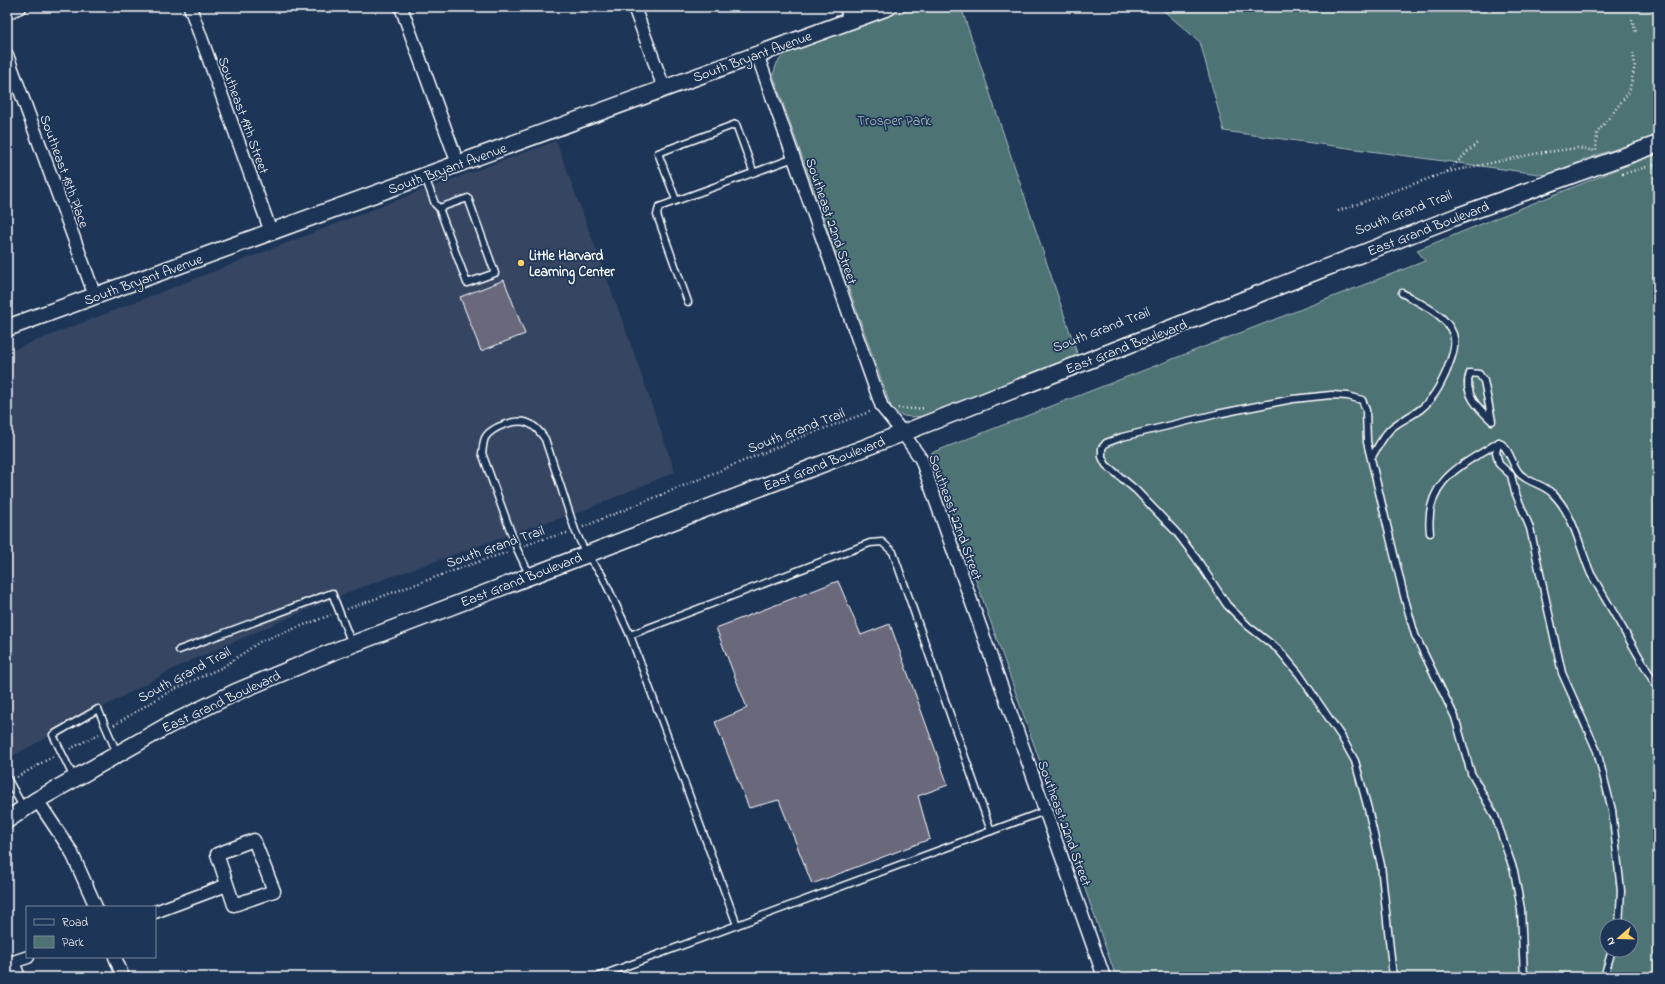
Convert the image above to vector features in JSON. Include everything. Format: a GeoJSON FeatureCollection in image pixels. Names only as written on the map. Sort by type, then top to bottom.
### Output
{"type":"FeatureCollection","features":[{"type":"Feature","properties":{"kind":"street"},"geometry":{"type":"LineString","coordinates":[[7,13],[20,7]]}},
{"type":"Feature","properties":{"kind":"street","name":"Southeast 19th Street"},"geometry":{"type":"LineString","coordinates":[[190,7],[271,232]]}},
{"type":"Feature","properties":{"kind":"street"},"geometry":{"type":"LineString","coordinates":[[401,7],[458,164]]}},
{"type":"Feature","properties":{"kind":"street"},"geometry":{"type":"LineString","coordinates":[[634,7],[664,88]]}},
{"type":"Feature","properties":{"kind":"street","name":"South Bryant Avenue"},"geometry":{"type":"LineString","coordinates":[[7,328],[757,54],[848,14],[888,7]]}},
{"type":"Feature","properties":{"kind":"street","name":"Southeast 22nd Street"},"geometry":{"type":"LineString","coordinates":[[757,54],[882,407],[903,432],[920,459],[1104,977]]}},
{"type":"Feature","properties":{"kind":"street","name":"Southeast 18th Place"},"geometry":{"type":"LineString","coordinates":[[7,55],[95,296]]}},
{"type":"Feature","properties":{"kind":"street","name":"East Grand Boulevard"},"geometry":{"type":"LineString","coordinates":[[7,820],[31,804],[167,726],[236,692],[352,644],[1458,216],[1598,158],[1658,144]]}},
{"type":"Feature","properties":{"kind":"street"},"geometry":{"type":"LineString","coordinates":[[31,804],[71,851],[96,906]]}},
{"type":"Feature","properties":{"kind":"street"},"geometry":{"type":"LineString","coordinates":[[254,840],[274,891],[234,905],[227,885],[217,854],[254,840]]}},
{"type":"Feature","properties":{"kind":"street"},"geometry":{"type":"LineString","coordinates":[[156,912],[227,885]]}},
{"type":"Feature","properties":{"kind":"street"},"geometry":{"type":"LineString","coordinates":[[19,977],[10,963],[26,958]]}},
{"type":"Feature","properties":{"kind":"street"},"geometry":{"type":"LineString","coordinates":[[115,958],[123,977]]}},
{"type":"Feature","properties":{"kind":"lane"},"geometry":{"type":"LineString","coordinates":[[676,200],[658,153],[736,124],[753,171]]}},
{"type":"Feature","properties":{"kind":"lane"},"geometry":{"type":"LineString","coordinates":[[688,302],[657,215],[659,207],[753,171],[794,158]]}},
{"type":"Feature","properties":{"kind":"lane"},"geometry":{"type":"LineString","coordinates":[[424,176],[435,204],[439,208],[467,284],[495,273],[468,198],[439,208]]}},
{"type":"Feature","properties":{"kind":"lane"},"geometry":{"type":"LineString","coordinates":[[1371,458],[1382,440],[1393,427],[1423,408],[1434,395],[1445,374],[1454,351],[1453,335],[1445,322],[1435,313],[1402,293]]}},
{"type":"Feature","properties":{"kind":"lane"},"geometry":{"type":"LineString","coordinates":[[1470,373],[1479,374],[1484,381],[1492,421],[1477,407],[1469,391],[1467,379],[1470,373]]}},
{"type":"Feature","properties":{"kind":"lane"},"geometry":{"type":"LineString","coordinates":[[1393,977],[1381,865],[1355,761],[1341,736],[1299,674],[1279,650],[1248,626],[1227,604],[1196,558],[1176,533],[1136,490],[1106,465],[1102,457],[1102,448],[1106,443],[1122,437],[1187,420],[1293,399],[1331,395],[1348,396],[1362,400],[1366,410],[1367,442],[1404,596],[1415,635],[1455,717],[1471,774],[1495,816],[1514,871],[1521,910],[1524,977]]}},
{"type":"Feature","properties":{"kind":"lane"},"geometry":{"type":"LineString","coordinates":[[530,576],[517,549],[482,453],[485,438],[496,427],[516,420],[524,421],[538,428],[545,439],[575,530],[586,554],[602,575],[630,635],[737,926]]}},
{"type":"Feature","properties":{"kind":"lane"},"geometry":{"type":"LineString","coordinates":[[1430,533],[1428,517],[1432,501],[1442,482],[1455,470],[1499,442]]}},
{"type":"Feature","properties":{"kind":"lane"},"geometry":{"type":"LineString","coordinates":[[1499,442],[1506,448],[1519,473],[1528,480],[1551,492],[1563,505],[1575,528],[1583,557],[1591,574],[1658,689]]}},
{"type":"Feature","properties":{"kind":"lane"},"geometry":{"type":"LineString","coordinates":[[1499,442],[1496,452],[1499,464],[1511,475],[1515,492],[1530,528],[1562,673],[1597,751],[1612,810],[1622,891],[1620,918]]}},
{"type":"Feature","properties":{"kind":"lane"},"geometry":{"type":"LineString","coordinates":[[630,635],[870,543],[882,542],[893,552],[991,831]]}},
{"type":"Feature","properties":{"kind":"lane"},"geometry":{"type":"LineString","coordinates":[[179,650],[332,593],[352,644]]}},
{"type":"Feature","properties":{"kind":"lane"},"geometry":{"type":"LineString","coordinates":[[74,779],[53,735],[98,709],[105,730],[118,755]]}},
{"type":"Feature","properties":{"kind":"lane"},"geometry":{"type":"LineString","coordinates":[[8,779],[31,804]]}},
{"type":"Feature","properties":{"kind":"lane"},"geometry":{"type":"LineString","coordinates":[[597,977],[1045,811]]}},
{"type":"Feature","properties":{"kind":"lane"},"geometry":{"type":"LineString","coordinates":[[1604,977],[1610,958]]}},
{"type":"Feature","properties":{"kind":"path"},"geometry":{"type":"LineString","coordinates":[[1632,19],[1636,32]]}},
{"type":"Feature","properties":{"kind":"path"},"geometry":{"type":"LineString","coordinates":[[1598,158],[1597,133],[1629,92],[1635,65],[1633,52]]}},
{"type":"Feature","properties":{"kind":"path"},"geometry":{"type":"LineString","coordinates":[[1447,172],[1478,142]]}},
{"type":"Feature","properties":{"kind":"path"},"geometry":{"type":"LineString","coordinates":[[1338,211],[1447,172],[1577,148],[1598,158]]}},
{"type":"Feature","properties":{"kind":"path"},"geometry":{"type":"LineString","coordinates":[[1589,153],[1598,158]]}},
{"type":"Feature","properties":{"kind":"path","name":"South Grand Trail"},"geometry":{"type":"LineString","coordinates":[[8,779],[105,730],[170,691],[224,667],[261,642],[293,631],[373,599],[517,549],[538,540],[575,530],[809,434],[882,407],[913,409],[929,407]]}},
{"type":"Feature","properties":{"kind":"shaded area"},"geometry":{"type":"Polygon","coordinates":[[[556,141],[627,333],[675,472],[580,512],[526,529],[351,591],[179,666],[7,759],[7,352],[415,193],[556,141]]]}},
{"type":"Feature","properties":{"kind":"green space","name":"Trosper Park"},"geometry":{"type":"Polygon","coordinates":[[[915,7],[961,7],[1078,356],[924,416],[910,417],[898,414],[891,407],[773,75],[777,63],[785,53],[915,7]]]}},
{"type":"Feature","properties":{"kind":"green space"},"geometry":{"type":"Polygon","coordinates":[[[1159,7],[1658,7],[1658,136],[1597,155],[1546,175],[1224,131],[1200,42],[1159,7]]]}},
{"type":"Feature","properties":{"kind":"green space"},"geometry":{"type":"Polygon","coordinates":[[[1658,153],[1658,977],[1116,977],[931,453],[1425,261],[1417,250],[1658,153]]]}},
{"type":"Feature","properties":{"kind":"building"},"geometry":{"type":"Polygon","coordinates":[[[504,280],[525,334],[481,351],[460,297],[504,280]]]}},
{"type":"Feature","properties":{"kind":"building"},"geometry":{"type":"Polygon","coordinates":[[[838,581],[861,635],[890,624],[948,785],[918,796],[930,839],[812,884],[779,800],[749,808],[715,722],[747,708],[716,628],[838,581]]]}},
{"type":"Feature","properties":{"kind":"place","name":"Little Harvard Learning Center"},"geometry":{"type":"Point","coordinates":[521,263]}}]}
